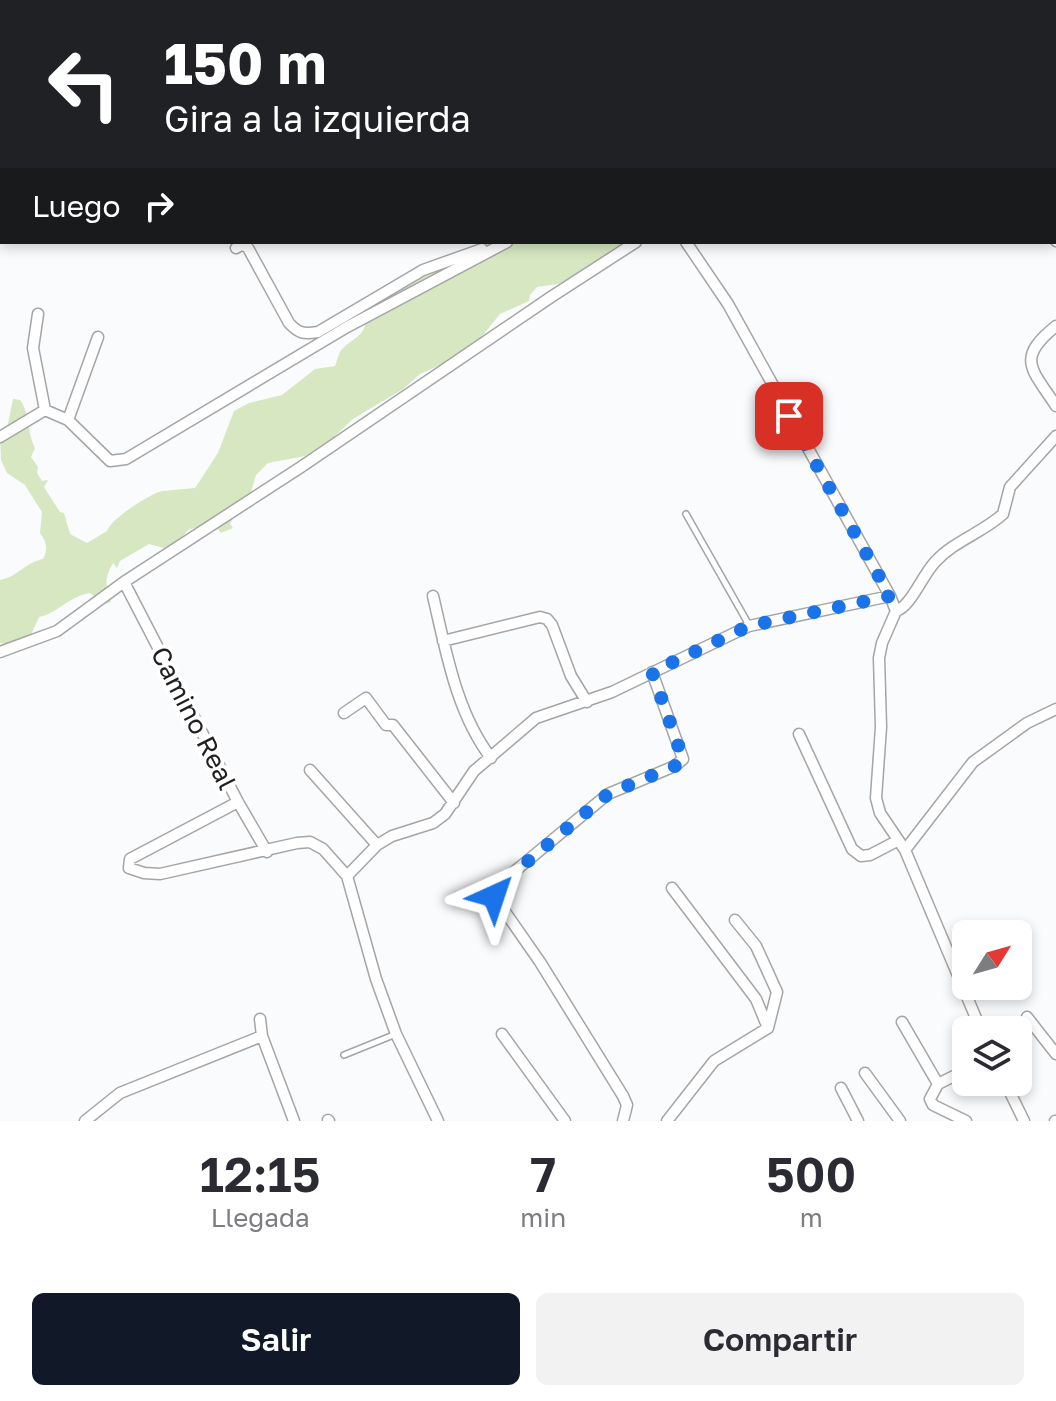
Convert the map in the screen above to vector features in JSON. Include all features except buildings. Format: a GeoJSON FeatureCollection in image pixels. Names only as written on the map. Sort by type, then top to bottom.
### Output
{"type":"FeatureCollection","features":[{"type":"Feature","properties":{"kind":"street"},"geometry":{"type":"LineString","coordinates":[[236,248],[243,244],[248,248],[289,323],[297,332],[306,334],[318,332],[423,270],[499,244]]}},
{"type":"Feature","properties":{"kind":"street"},"geometry":{"type":"LineString","coordinates":[[45,410],[68,420],[110,461],[126,459],[347,327],[501,244]]}},
{"type":"Feature","properties":{"kind":"street"},"geometry":{"type":"LineString","coordinates":[[0,652],[57,631],[124,582],[633,244]]}},
{"type":"Feature","properties":{"kind":"street"},"geometry":{"type":"LineString","coordinates":[[687,244],[728,304],[896,611]]}},
{"type":"Feature","properties":{"kind":"street"},"geometry":{"type":"LineString","coordinates":[[38,314],[33,348],[45,410]]}},
{"type":"Feature","properties":{"kind":"street"},"geometry":{"type":"LineString","coordinates":[[1056,326],[1037,342],[1031,360],[1032,369],[1056,406]]}},
{"type":"Feature","properties":{"kind":"street"},"geometry":{"type":"LineString","coordinates":[[68,420],[98,337]]}},
{"type":"Feature","properties":{"kind":"street"},"geometry":{"type":"LineString","coordinates":[[0,437],[45,410]]}},
{"type":"Feature","properties":{"kind":"street"},"geometry":{"type":"LineString","coordinates":[[975,1016],[905,850],[880,813],[876,798],[881,727],[879,658],[896,611],[906,607],[917,586],[944,553],[1003,514],[1010,487],[1056,436]]}},
{"type":"Feature","properties":{"kind":"street","name":"Camino Real"},"geometry":{"type":"LineString","coordinates":[[124,582],[267,852]]}},
{"type":"Feature","properties":{"kind":"street"},"geometry":{"type":"LineString","coordinates":[[433,596],[443,641],[469,725],[491,758]]}},
{"type":"Feature","properties":{"kind":"street"},"geometry":{"type":"LineString","coordinates":[[347,876],[377,845],[392,836],[433,823],[454,803],[474,771],[536,718],[587,702],[749,626],[890,596]]}},
{"type":"Feature","properties":{"kind":"street"},"geometry":{"type":"LineString","coordinates":[[443,641],[540,617],[547,619],[571,676],[587,702]]}},
{"type":"Feature","properties":{"kind":"street"},"geometry":{"type":"LineString","coordinates":[[623,1121],[627,1105],[623,1096],[494,892],[608,794],[675,766],[683,759],[652,672]]}},
{"type":"Feature","properties":{"kind":"street"},"geometry":{"type":"LineString","coordinates":[[344,713],[366,698],[386,725],[393,725],[454,803]]}},
{"type":"Feature","properties":{"kind":"street"},"geometry":{"type":"LineString","coordinates":[[905,850],[973,762],[1027,723],[1056,709]]}},
{"type":"Feature","properties":{"kind":"street"},"geometry":{"type":"LineString","coordinates":[[799,734],[852,849],[861,856],[870,855],[897,841]]}},
{"type":"Feature","properties":{"kind":"street"},"geometry":{"type":"LineString","coordinates":[[310,770],[377,845]]}},
{"type":"Feature","properties":{"kind":"street"},"geometry":{"type":"LineString","coordinates":[[238,802],[130,859],[129,868],[160,874],[297,843],[310,842],[323,849],[347,876],[359,926],[396,1034],[438,1121]]}},
{"type":"Feature","properties":{"kind":"street"},"geometry":{"type":"LineString","coordinates":[[672,888],[756,999],[768,1028]]}},
{"type":"Feature","properties":{"kind":"street"},"geometry":{"type":"LineString","coordinates":[[667,1121],[714,1061],[768,1028],[777,992],[756,946],[735,920]]}},
{"type":"Feature","properties":{"kind":"street"},"geometry":{"type":"LineString","coordinates":[[260,1019],[262,1036],[294,1121]]}},
{"type":"Feature","properties":{"kind":"street"},"geometry":{"type":"LineString","coordinates":[[902,1022],[938,1084]]}},
{"type":"Feature","properties":{"kind":"street"},"geometry":{"type":"LineString","coordinates":[[1032,1023],[1056,1054]]}},
{"type":"Feature","properties":{"kind":"street"},"geometry":{"type":"LineString","coordinates":[[502,1034],[565,1121]]}},
{"type":"Feature","properties":{"kind":"street"},"geometry":{"type":"LineString","coordinates":[[85,1121],[120,1093],[262,1036]]}},
{"type":"Feature","properties":{"kind":"street"},"geometry":{"type":"LineString","coordinates":[[865,1073],[900,1121]]}},
{"type":"Feature","properties":{"kind":"street"},"geometry":{"type":"LineString","coordinates":[[952,1077],[938,1084],[930,1099],[933,1105],[966,1121]]}},
{"type":"Feature","properties":{"kind":"street"},"geometry":{"type":"LineString","coordinates":[[841,1088],[858,1121]]}},
{"type":"Feature","properties":{"kind":"street"},"geometry":{"type":"LineString","coordinates":[[1012,1096],[1024,1121]]}},
{"type":"Feature","properties":{"kind":"lane"},"geometry":{"type":"LineString","coordinates":[[686,514],[749,626]]}},
{"type":"Feature","properties":{"kind":"lane"},"geometry":{"type":"LineString","coordinates":[[344,1055],[396,1034]]}},
{"type":"Feature","properties":{"kind":"green space"},"geometry":{"type":"Polygon","coordinates":[[[484,244],[638,244],[622,253],[602,258],[572,282],[537,287],[529,301],[500,314],[466,356],[420,374],[305,456],[268,463],[256,475],[251,492],[238,508],[230,524],[233,528],[221,533],[216,526],[189,529],[171,550],[149,544],[120,561],[117,568],[113,563],[107,580],[111,602],[105,604],[90,593],[83,595],[39,617],[31,635],[8,644],[0,643],[0,580],[43,559],[46,549],[40,533],[42,512],[25,485],[7,473],[1,460],[0,435],[8,424],[13,399],[20,400],[25,411],[35,448],[31,457],[42,481],[48,480],[44,487],[60,512],[64,513],[70,534],[87,543],[107,531],[123,514],[149,496],[163,491],[195,488],[218,453],[234,411],[249,403],[282,395],[315,369],[335,366],[343,348],[361,334],[365,319],[376,301],[374,297],[468,256],[484,244]]]}},
{"type":"Feature","properties":{"kind":"route"},"geometry":{"type":"LineString","coordinates":[[494,896],[496,888],[608,794],[675,766],[683,759],[652,672],[749,626],[890,596],[789,416]]}}]}
